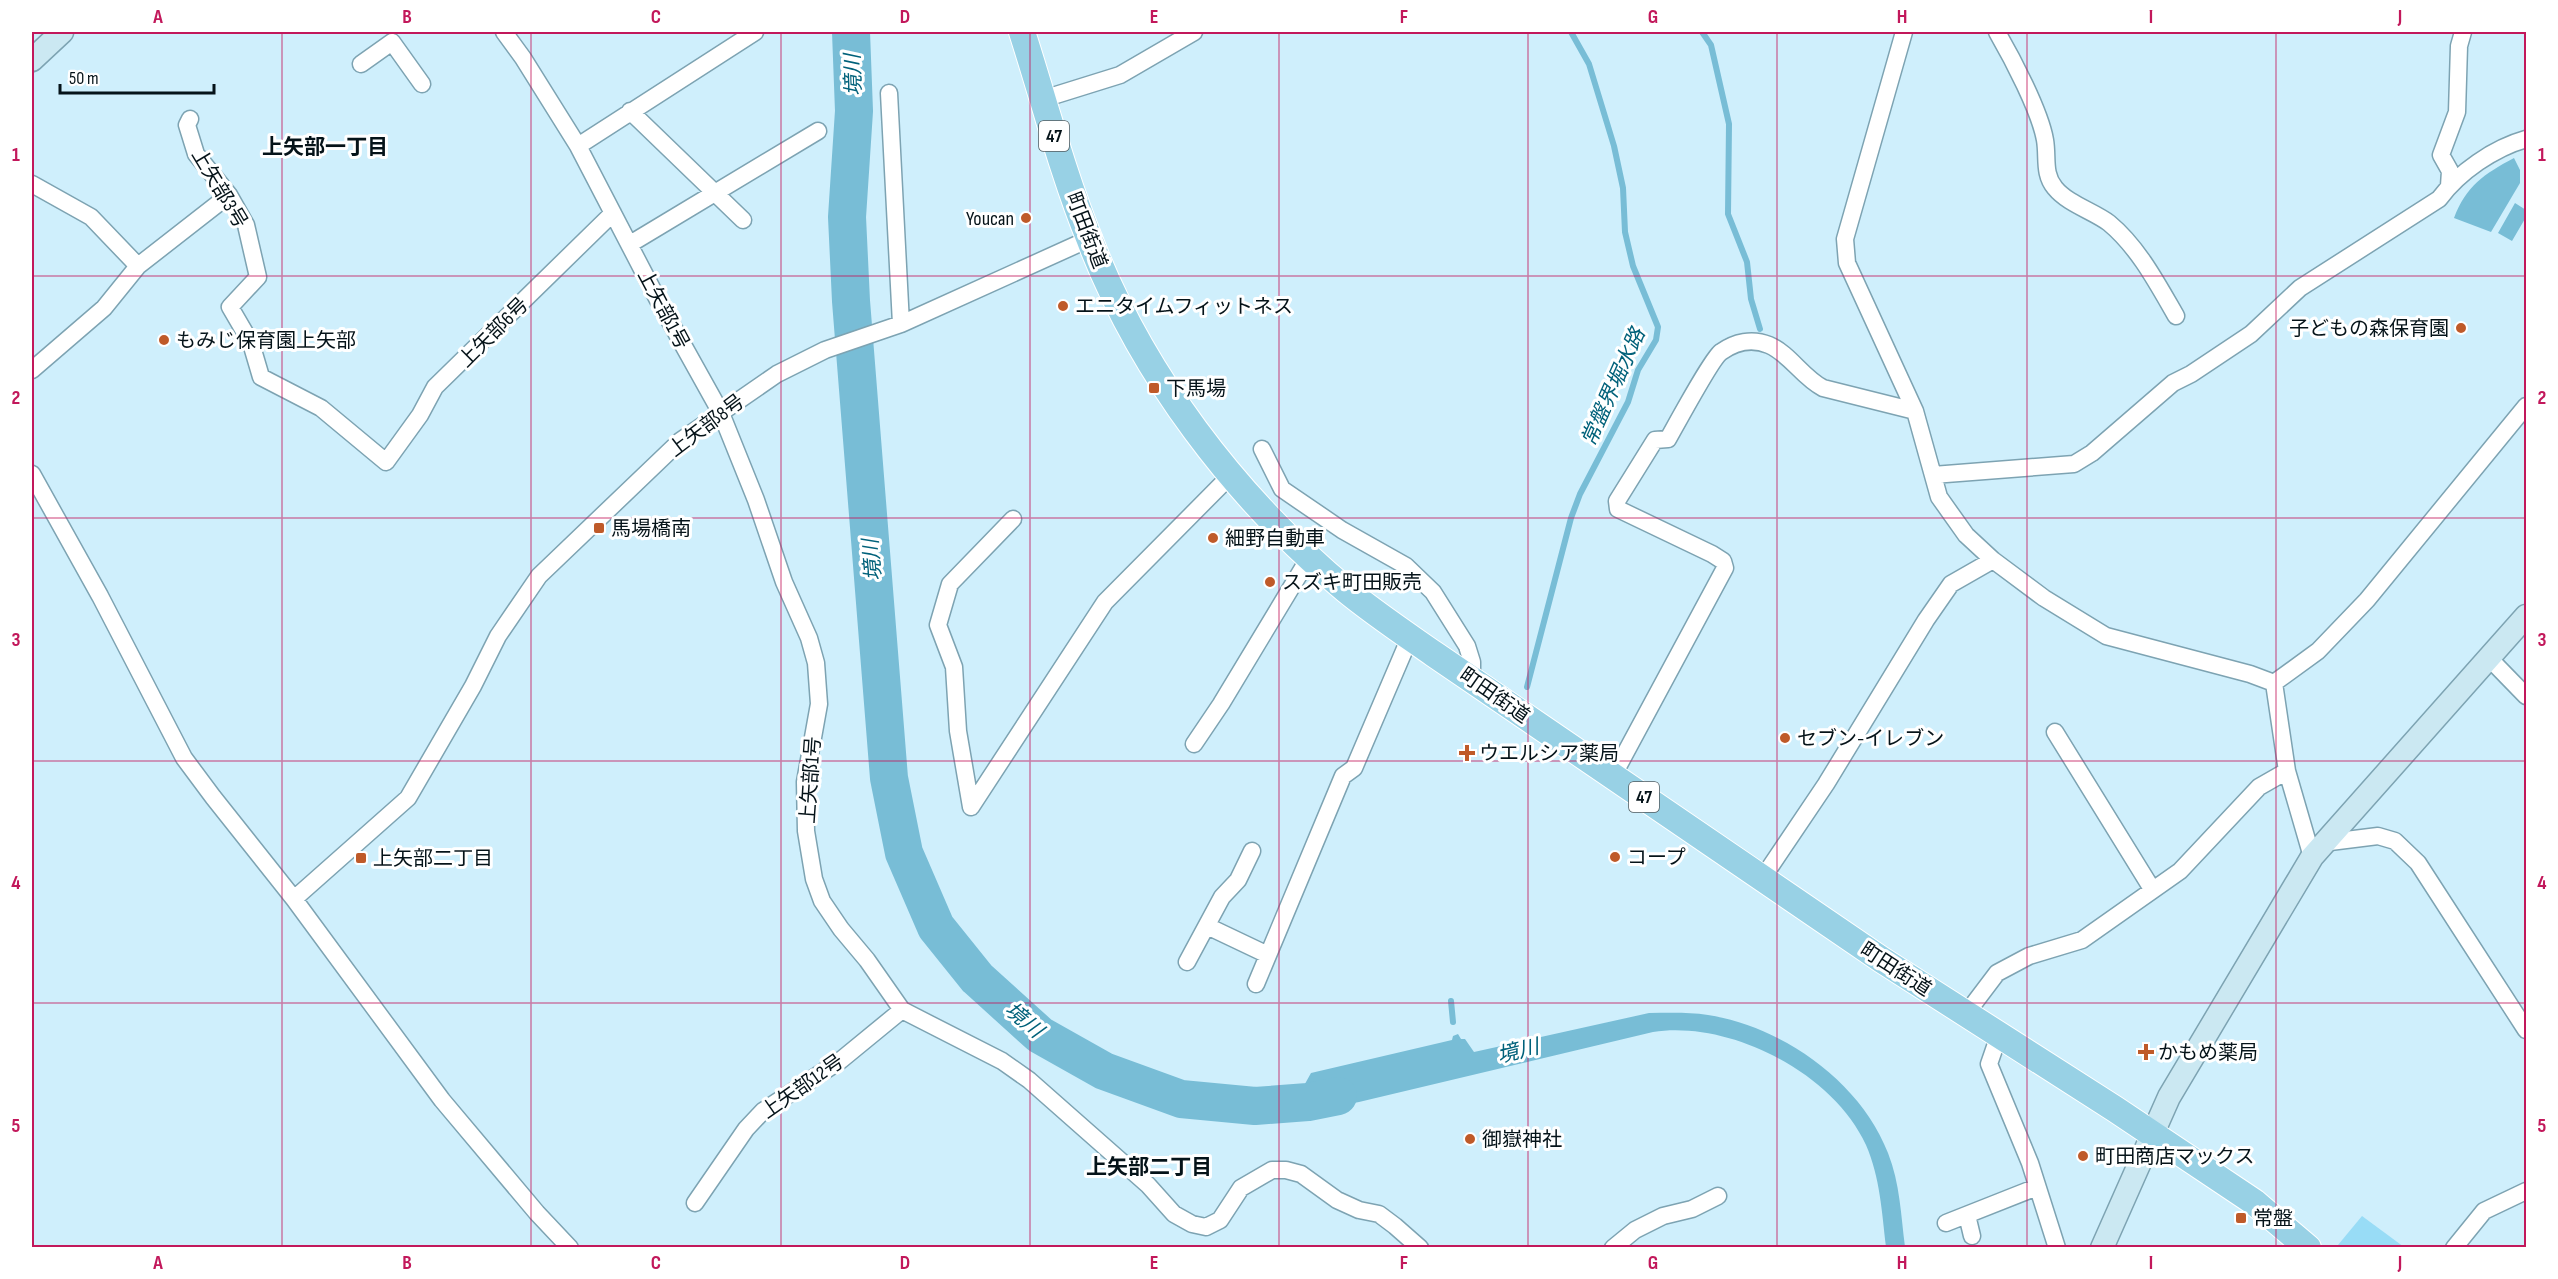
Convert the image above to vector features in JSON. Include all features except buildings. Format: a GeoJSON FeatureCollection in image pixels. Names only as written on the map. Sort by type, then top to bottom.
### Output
{"type":"FeatureCollection","features":[{"type":"Feature","properties":{"kind":"main road","name":"町田街道"},"geometry":{"type":"LineString","coordinates":[[1022,32],[1064,171],[1089,239],[1137,338],[1198,434],[1231,475],[1310,558],[1372,610],[1410,637],[1890,966],[2153,1134],[2253,1202],[2308,1248]]}},
{"type":"Feature","properties":{"kind":"street"},"geometry":{"type":"LineString","coordinates":[[32,60],[62,32]]}},
{"type":"Feature","properties":{"kind":"street","name":"上矢部1号"},"geometry":{"type":"LineString","coordinates":[[504,32],[578,146],[721,413],[756,500],[784,582],[809,638],[816,663],[819,704],[805,782],[806,831],[814,879],[822,901],[902,1010],[1002,1061],[1029,1080],[1149,1185],[1174,1214],[1192,1224],[1206,1227],[1220,1220],[1241,1188],[1272,1170],[1286,1170],[1301,1174],[1337,1200],[1359,1210],[1379,1214],[1420,1248]]}},
{"type":"Feature","properties":{"kind":"street"},"geometry":{"type":"LineString","coordinates":[[578,146],[755,32]]}},
{"type":"Feature","properties":{"kind":"street"},"geometry":{"type":"LineString","coordinates":[[1043,99],[1119,75],[1194,32]]}},
{"type":"Feature","properties":{"kind":"street"},"geometry":{"type":"LineString","coordinates":[[1905,32],[1845,239],[1847,262],[1915,411],[1939,497],[1966,535],[1993,560],[2044,598],[2106,636],[2250,674],[2274,683]]}},
{"type":"Feature","properties":{"kind":"street"},"geometry":{"type":"LineString","coordinates":[[1997,32],[2010,55],[2037,116],[2045,140],[2046,171],[2055,189],[2109,223],[2137,253],[2176,316]]}},
{"type":"Feature","properties":{"kind":"street"},"geometry":{"type":"LineString","coordinates":[[2449,186],[2450,171],[2441,155],[2457,112],[2459,46],[2463,32]]}},
{"type":"Feature","properties":{"kind":"street"},"geometry":{"type":"LineString","coordinates":[[361,64],[392,42],[422,84]]}},
{"type":"Feature","properties":{"kind":"street"},"geometry":{"type":"LineString","coordinates":[[889,93],[896,326]]}},
{"type":"Feature","properties":{"kind":"street"},"geometry":{"type":"LineString","coordinates":[[630,111],[743,220]]}},
{"type":"Feature","properties":{"kind":"street","name":"上矢部3号"},"geometry":{"type":"LineString","coordinates":[[190,119],[187,125],[196,154],[229,195],[246,225],[258,277],[230,307],[251,343],[261,376],[321,408],[386,462]]}},
{"type":"Feature","properties":{"kind":"street"},"geometry":{"type":"LineString","coordinates":[[630,244],[818,131]]}},
{"type":"Feature","properties":{"kind":"street"},"geometry":{"type":"LineString","coordinates":[[1933,475],[2074,464],[2092,453],[2173,383],[2191,374],[2251,334],[2300,288],[2439,199],[2449,186],[2508,144],[2526,139]]}},
{"type":"Feature","properties":{"kind":"street"},"geometry":{"type":"LineString","coordinates":[[32,184],[91,217],[138,266]]}},
{"type":"Feature","properties":{"kind":"street"},"geometry":{"type":"LineString","coordinates":[[32,370],[104,308],[138,266],[229,195]]}},
{"type":"Feature","properties":{"kind":"street","name":"上矢部6号"},"geometry":{"type":"LineString","coordinates":[[386,462],[420,415],[435,387],[613,213]]}},
{"type":"Feature","properties":{"kind":"street","name":"上矢部8号"},"geometry":{"type":"LineString","coordinates":[[294,899],[408,798],[473,686],[498,636],[539,576],[680,441],[777,374],[829,349],[896,326],[1089,239]]}},
{"type":"Feature","properties":{"kind":"street"},"geometry":{"type":"LineString","coordinates":[[1613,776],[1725,568],[1723,561],[1712,554],[1618,509],[1617,501],[1655,440],[1668,439],[1719,353],[1746,340],[1768,345],[1780,351],[1809,381],[1822,388],[1915,411]]}},
{"type":"Feature","properties":{"kind":"street"},"geometry":{"type":"LineString","coordinates":[[2274,683],[2318,651],[2367,600],[2526,406]]}},
{"type":"Feature","properties":{"kind":"street"},"geometry":{"type":"LineString","coordinates":[[1262,449],[1282,489],[1342,530],[1406,566],[1433,591],[1467,646],[1472,662],[1472,679]]}},
{"type":"Feature","properties":{"kind":"street"},"geometry":{"type":"LineString","coordinates":[[32,474],[100,596],[184,758],[294,899],[442,1100],[537,1213],[570,1248]]}},
{"type":"Feature","properties":{"kind":"street"},"geometry":{"type":"LineString","coordinates":[[1013,519],[950,584],[938,625],[954,667],[958,731],[970,807],[1105,602],[1231,475]]}},
{"type":"Feature","properties":{"kind":"street"},"geometry":{"type":"LineString","coordinates":[[1194,744],[1310,558]]}},
{"type":"Feature","properties":{"kind":"street"},"geometry":{"type":"LineString","coordinates":[[1762,879],[1826,784],[1926,620],[1951,584],[1993,560]]}},
{"type":"Feature","properties":{"kind":"street"},"geometry":{"type":"LineString","coordinates":[[2102,1248],[2169,1098],[2317,850],[2526,616]]}},
{"type":"Feature","properties":{"kind":"street"},"geometry":{"type":"LineString","coordinates":[[1256,984],[1343,776],[1354,768],[1410,637]]}},
{"type":"Feature","properties":{"kind":"street"},"geometry":{"type":"LineString","coordinates":[[2489,658],[2526,696]]}},
{"type":"Feature","properties":{"kind":"street"},"geometry":{"type":"LineString","coordinates":[[2274,683],[2287,771],[2317,850]]}},
{"type":"Feature","properties":{"kind":"street"},"geometry":{"type":"LineString","coordinates":[[2055,732],[2152,889]]}},
{"type":"Feature","properties":{"kind":"street"},"geometry":{"type":"LineString","coordinates":[[1966,1014],[1997,973],[2029,956],[2082,940],[2180,871],[2259,787],[2287,771]]}},
{"type":"Feature","properties":{"kind":"street"},"geometry":{"type":"LineString","coordinates":[[2317,850],[2378,836],[2395,841],[2418,863],[2526,1030]]}},
{"type":"Feature","properties":{"kind":"street"},"geometry":{"type":"LineString","coordinates":[[1187,962],[1222,897],[1238,880],[1252,850]]}},
{"type":"Feature","properties":{"kind":"street"},"geometry":{"type":"LineString","coordinates":[[1207,926],[1268,955]]}},
{"type":"Feature","properties":{"kind":"street","name":"上矢部12号"},"geometry":{"type":"LineString","coordinates":[[695,1203],[746,1129],[763,1111],[842,1060],[902,1010]]}},
{"type":"Feature","properties":{"kind":"street"},"geometry":{"type":"LineString","coordinates":[[1999,1035],[1989,1064],[2030,1163],[2057,1248]]}},
{"type":"Feature","properties":{"kind":"street"},"geometry":{"type":"LineString","coordinates":[[1946,1223],[2037,1187]]}},
{"type":"Feature","properties":{"kind":"street"},"geometry":{"type":"LineString","coordinates":[[2454,1248],[2484,1211],[2526,1191]]}},
{"type":"Feature","properties":{"kind":"street"},"geometry":{"type":"LineString","coordinates":[[1613,1248],[1635,1230],[1663,1216],[1692,1209],[1718,1196]]}},
{"type":"Feature","properties":{"kind":"street"},"geometry":{"type":"LineString","coordinates":[[1967,1215],[1972,1236]]}},
{"type":"Feature","properties":{"kind":"shaded area"},"geometry":{"type":"Polygon","coordinates":[[[2362,1216],[2404,1247],[2342,1248],[2338,1245],[2362,1216]]]}},
{"type":"Feature","properties":{"kind":"water"},"geometry":{"type":"Polygon","coordinates":[[[2514,158],[2520,170],[2520,183],[2491,232],[2454,218],[2464,197],[2477,182],[2514,158]]]}},
{"type":"Feature","properties":{"kind":"water"},"geometry":{"type":"Polygon","coordinates":[[[2515,203],[2526,210],[2526,217],[2512,241],[2498,233],[2515,203]]]}},
{"type":"Feature","properties":{"kind":"water"},"geometry":{"type":"Polygon","coordinates":[[[1649,1013],[1701,1014],[1736,1021],[1791,1045],[1839,1081],[1859,1103],[1888,1153],[1898,1188],[1905,1247],[1886,1247],[1880,1195],[1871,1157],[1851,1119],[1830,1095],[1804,1074],[1776,1057],[1746,1043],[1714,1034],[1683,1030],[1653,1032],[1359,1102],[1303,1113],[1274,1114],[1301,1091],[1311,1073],[1452,1040],[1453,1036],[1458,1034],[1461,1039],[1465,1039],[1474,1052],[1649,1013]]]}},
{"type":"Feature","properties":{"kind":"waterway","name":"境川"},"geometry":{"type":"LineString","coordinates":[[851,32],[854,111],[847,217],[851,301],[889,778],[904,853],[936,927],[977,978],[1040,1035],[1104,1071],[1181,1099],[1255,1106],[1308,1102],[1338,1096]]}},
{"type":"Feature","properties":{"kind":"waterway","name":"常盤界堀水路"},"geometry":{"type":"LineString","coordinates":[[1527,687],[1571,518],[1580,494],[1628,402],[1638,370],[1656,340],[1658,327],[1633,266],[1625,232],[1623,188],[1614,146],[1589,64],[1571,32]]}},
{"type":"Feature","properties":{"kind":"waterway"},"geometry":{"type":"LineString","coordinates":[[1702,32],[1711,45],[1729,124],[1728,214],[1747,262],[1751,299],[1760,329]]}},
{"type":"Feature","properties":{"kind":"waterway","name":"常盤界堀水路"},"geometry":{"type":"LineString","coordinates":[[1451,1001],[1453,1022]]}},
{"type":"Feature","properties":{"kind":"place","name":"Youcan"},"geometry":{"type":"Point","coordinates":[1026,218]}},
{"type":"Feature","properties":{"kind":"place","name":"エニタイムフィットネス"},"geometry":{"type":"Point","coordinates":[1063,306]}},
{"type":"Feature","properties":{"kind":"place","name":"子どもの森保育園"},"geometry":{"type":"Point","coordinates":[2461,328]}},
{"type":"Feature","properties":{"kind":"place","name":"もみじ保育園上矢部"},"geometry":{"type":"Point","coordinates":[164,340]}},
{"type":"Feature","properties":{"kind":"place","name":"下馬場"},"geometry":{"type":"Point","coordinates":[1154,388]}},
{"type":"Feature","properties":{"kind":"place","name":"馬場橋南"},"geometry":{"type":"Point","coordinates":[599,528]}},
{"type":"Feature","properties":{"kind":"place","name":"細野自動車"},"geometry":{"type":"Point","coordinates":[1213,538]}},
{"type":"Feature","properties":{"kind":"place","name":"スズキ町田販売"},"geometry":{"type":"Point","coordinates":[1270,582]}},
{"type":"Feature","properties":{"kind":"place","name":"セブン-イレブン"},"geometry":{"type":"Point","coordinates":[1785,738]}},
{"type":"Feature","properties":{"kind":"place","name":"ウエルシア薬局"},"geometry":{"type":"Point","coordinates":[1467,753]}},
{"type":"Feature","properties":{"kind":"place","name":"コープ"},"geometry":{"type":"Point","coordinates":[1615,857]}},
{"type":"Feature","properties":{"kind":"place","name":"上矢部二丁目"},"geometry":{"type":"Point","coordinates":[361,858]}},
{"type":"Feature","properties":{"kind":"place","name":"かもめ薬局"},"geometry":{"type":"Point","coordinates":[2146,1052]}},
{"type":"Feature","properties":{"kind":"place","name":"御嶽神社"},"geometry":{"type":"Point","coordinates":[1470,1139]}},
{"type":"Feature","properties":{"kind":"place","name":"町田商店マックス"},"geometry":{"type":"Point","coordinates":[2083,1156]}},
{"type":"Feature","properties":{"kind":"place","name":"常盤"},"geometry":{"type":"Point","coordinates":[2241,1218]}},
{"type":"Feature","properties":{"kind":"district","name":"上矢部一丁目"},"geometry":{"type":"Point","coordinates":[325,147]}},
{"type":"Feature","properties":{"kind":"district","name":"上矢部二丁目"},"geometry":{"type":"Point","coordinates":[1149,1167]}}]}
